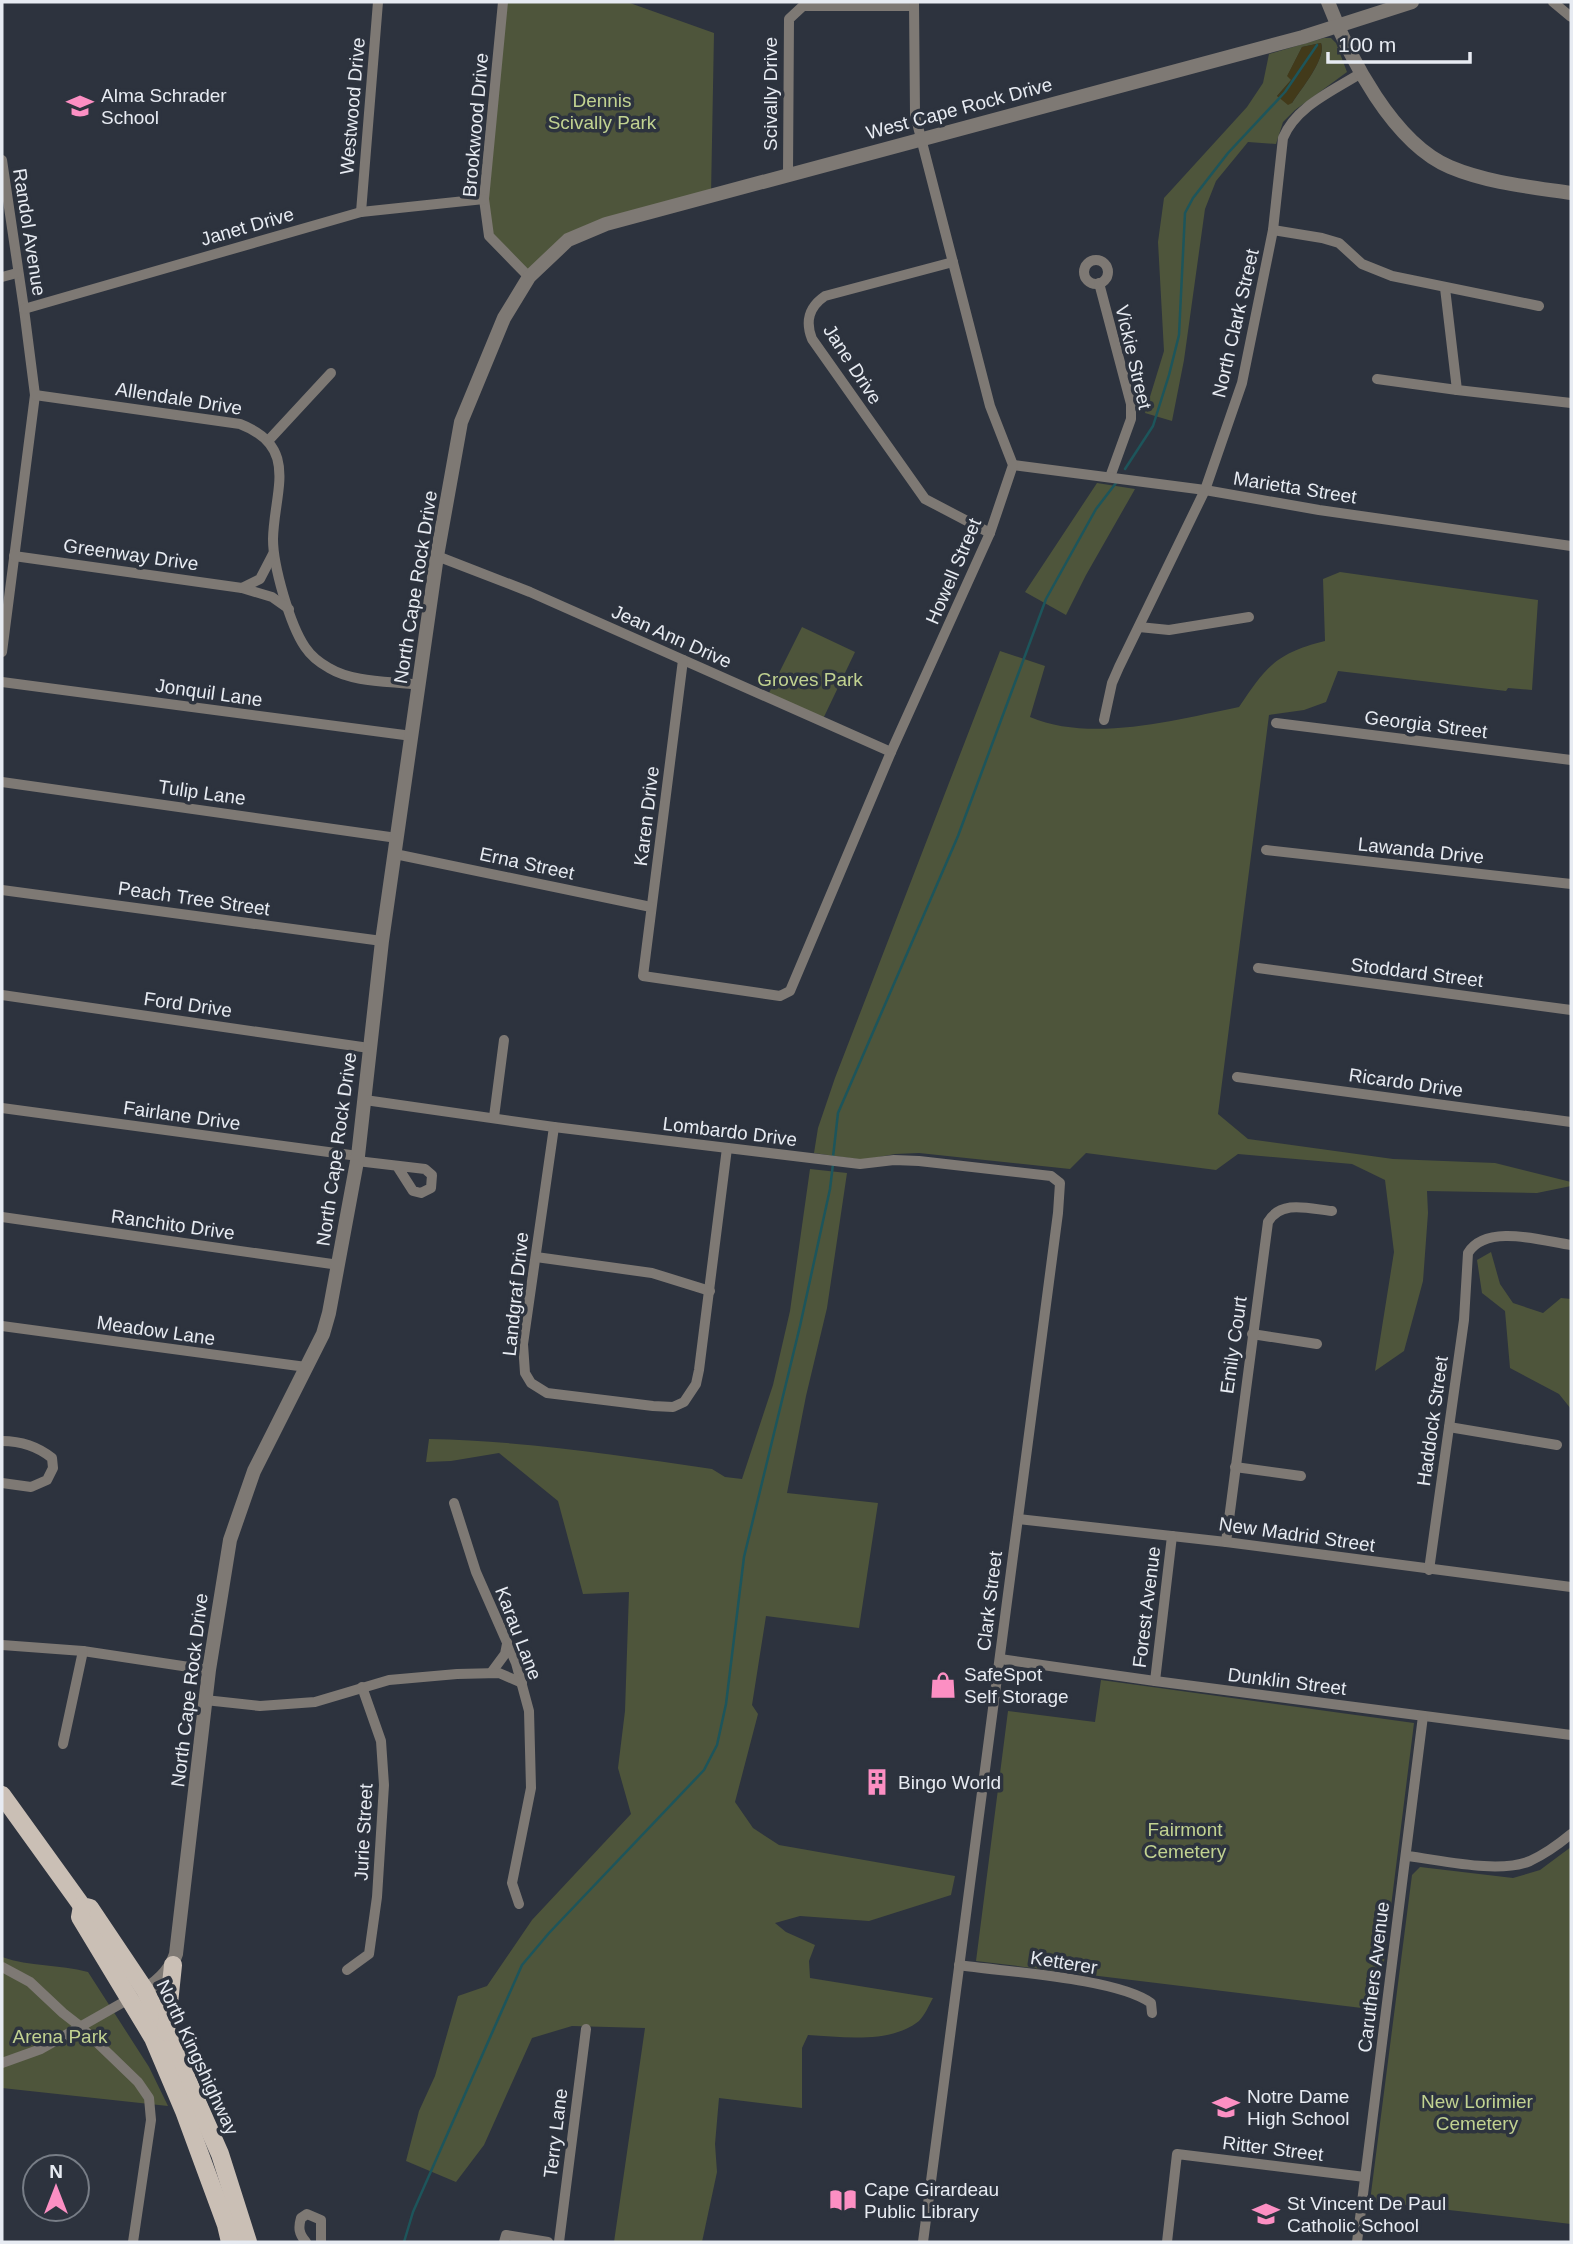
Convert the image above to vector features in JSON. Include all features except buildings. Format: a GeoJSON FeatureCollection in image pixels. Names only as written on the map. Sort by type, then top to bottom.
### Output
{"type":"FeatureCollection","features":[{"type":"Feature","properties":{"kind":"main road","name":"North Kingshighway"},"geometry":{"type":"LineString","coordinates":[[2,1795],[82,1906],[90,1909],[145,1990],[220,2154],[248,2242]]}},
{"type":"Feature","properties":{"kind":"main road","name":"North Kingshighway"},"geometry":{"type":"LineString","coordinates":[[82,1906],[80,1917],[153,2038],[184,2110],[230,2242]]}},
{"type":"Feature","properties":{"kind":"main road"},"geometry":{"type":"LineString","coordinates":[[166,2032],[173,1965]]}},
{"type":"Feature","properties":{"kind":"street","name":"Westwood Drive"},"geometry":{"type":"LineString","coordinates":[[361,212],[378,2]]}},
{"type":"Feature","properties":{"kind":"street","name":"Brookwood Drive"},"geometry":{"type":"LineString","coordinates":[[503,2],[484,199],[489,236],[529,277]]}},
{"type":"Feature","properties":{"kind":"street"},"geometry":{"type":"LineString","coordinates":[[1328,2],[1337,27],[1361,72],[1395,123],[1433,159],[1485,178],[1571,193]]}},
{"type":"Feature","properties":{"kind":"street","name":"West Cape Rock Drive"},"geometry":{"type":"LineString","coordinates":[[529,277],[568,240],[606,224],[1337,27],[1412,2]]}},
{"type":"Feature","properties":{"kind":"street"},"geometry":{"type":"LineString","coordinates":[[1553,2],[1571,17]]}},
{"type":"Feature","properties":{"kind":"street"},"geometry":{"type":"LineString","coordinates":[[914,4],[915,116],[990,406],[1013,465]]}},
{"type":"Feature","properties":{"kind":"street","name":"Scivally Drive"},"geometry":{"type":"LineString","coordinates":[[788,173],[789,19],[803,6],[914,4]]}},
{"type":"Feature","properties":{"kind":"street","name":"North Clark Street"},"geometry":{"type":"LineString","coordinates":[[1104,720],[1112,683],[1205,490],[1242,383],[1273,230],[1283,138],[1297,115],[1361,72]]}},
{"type":"Feature","properties":{"kind":"street","name":"Randol Avenue"},"geometry":{"type":"LineString","coordinates":[[2,160],[24,309]]}},
{"type":"Feature","properties":{"kind":"street","name":"Janet Drive"},"geometry":{"type":"LineString","coordinates":[[24,309],[361,212],[484,199]]}},
{"type":"Feature","properties":{"kind":"street"},"geometry":{"type":"LineString","coordinates":[[1273,230],[1339,243],[1362,264],[1376,272],[1539,306]]}},
{"type":"Feature","properties":{"kind":"street","name":"Jane Drive"},"geometry":{"type":"LineString","coordinates":[[953,262],[825,296],[811,309],[808,325],[812,339],[925,499],[990,533]]}},
{"type":"Feature","properties":{"kind":"street"},"geometry":{"type":"LineString","coordinates":[[2,277],[18,274]]}},
{"type":"Feature","properties":{"kind":"street","name":"North Cape Rock Drive"},"geometry":{"type":"LineString","coordinates":[[173,1965],[209,1670],[230,1540],[254,1471],[323,1334],[339,1265],[357,1158],[382,941],[437,556],[461,422],[504,318],[529,277]]}},
{"type":"Feature","properties":{"kind":"street","name":"Vickie Street"},"geometry":{"type":"LineString","coordinates":[[1099,283],[1131,404],[1131,419],[1110,477]]}},
{"type":"Feature","properties":{"kind":"street"},"geometry":{"type":"LineString","coordinates":[[1446,288],[1457,390]]}},
{"type":"Feature","properties":{"kind":"street"},"geometry":{"type":"LineString","coordinates":[[2,652],[35,395],[24,309]]}},
{"type":"Feature","properties":{"kind":"street"},"geometry":{"type":"LineString","coordinates":[[331,373],[268,441],[278,460],[280,476],[273,554],[289,609],[304,645],[314,657],[330,669],[354,676],[419,685]]}},
{"type":"Feature","properties":{"kind":"street"},"geometry":{"type":"LineString","coordinates":[[1377,379],[1571,403]]}},
{"type":"Feature","properties":{"kind":"street","name":"Allendale Drive"},"geometry":{"type":"LineString","coordinates":[[35,395],[240,424],[258,431],[268,441]]}},
{"type":"Feature","properties":{"kind":"street","name":"Marietta Street"},"geometry":{"type":"LineString","coordinates":[[1013,465],[1205,490],[1319,510],[1571,546]]}},
{"type":"Feature","properties":{"kind":"street","name":"Howell Street"},"geometry":{"type":"LineString","coordinates":[[643,976],[780,996],[790,991],[891,752],[990,533],[1013,465]]}},
{"type":"Feature","properties":{"kind":"street"},"geometry":{"type":"LineString","coordinates":[[243,588],[260,579],[273,554]]}},
{"type":"Feature","properties":{"kind":"street","name":"Greenway Drive"},"geometry":{"type":"LineString","coordinates":[[14,555],[243,588],[272,597],[289,609]]}},
{"type":"Feature","properties":{"kind":"street","name":"Jean Ann Drive"},"geometry":{"type":"LineString","coordinates":[[437,556],[530,593],[891,752]]}},
{"type":"Feature","properties":{"kind":"street"},"geometry":{"type":"LineString","coordinates":[[1139,627],[1168,630],[1249,617]]}},
{"type":"Feature","properties":{"kind":"street","name":"Karen Drive"},"geometry":{"type":"LineString","coordinates":[[643,976],[684,660]]}},
{"type":"Feature","properties":{"kind":"street","name":"Jonquil Lane"},"geometry":{"type":"LineString","coordinates":[[2,682],[412,736]]}},
{"type":"Feature","properties":{"kind":"street","name":"Georgia Street"},"geometry":{"type":"LineString","coordinates":[[1276,723],[1571,760]]}},
{"type":"Feature","properties":{"kind":"street","name":"Tulip Lane"},"geometry":{"type":"LineString","coordinates":[[2,782],[397,838]]}},
{"type":"Feature","properties":{"kind":"street","name":"Lawanda Drive"},"geometry":{"type":"LineString","coordinates":[[1266,850],[1571,884]]}},
{"type":"Feature","properties":{"kind":"street","name":"Erna Street"},"geometry":{"type":"LineString","coordinates":[[395,854],[652,907]]}},
{"type":"Feature","properties":{"kind":"street","name":"Peach Tree Street"},"geometry":{"type":"LineString","coordinates":[[2,890],[382,941]]}},
{"type":"Feature","properties":{"kind":"street","name":"Stoddard Street"},"geometry":{"type":"LineString","coordinates":[[1258,968],[1571,1010]]}},
{"type":"Feature","properties":{"kind":"street","name":"Ford Drive"},"geometry":{"type":"LineString","coordinates":[[2,995],[369,1048]]}},
{"type":"Feature","properties":{"kind":"street"},"geometry":{"type":"LineString","coordinates":[[494,1117],[504,1040]]}},
{"type":"Feature","properties":{"kind":"street","name":"Ricardo Drive"},"geometry":{"type":"LineString","coordinates":[[1237,1077],[1571,1122]]}},
{"type":"Feature","properties":{"kind":"street","name":"Lombardo Drive"},"geometry":{"type":"LineString","coordinates":[[365,1100],[860,1164],[894,1160],[919,1161],[1051,1176],[1060,1186],[1058,1213]]}},
{"type":"Feature","properties":{"kind":"street","name":"Fairlane Drive"},"geometry":{"type":"LineString","coordinates":[[2,1108],[357,1158],[397,1166]]}},
{"type":"Feature","properties":{"kind":"street","name":"Landgraf Drive"},"geometry":{"type":"LineString","coordinates":[[554,1126],[523,1344],[525,1373],[531,1383],[547,1393],[653,1406],[673,1407],[684,1402],[696,1384],[727,1148]]}},
{"type":"Feature","properties":{"kind":"street","name":"Emily Court"},"geometry":{"type":"LineString","coordinates":[[1226,1542],[1252,1335],[1266,1236],[1272,1215],[1287,1207],[1332,1211]]}},
{"type":"Feature","properties":{"kind":"street","name":"Clark Street"},"geometry":{"type":"LineString","coordinates":[[923,2242],[1058,1213]]}},
{"type":"Feature","properties":{"kind":"street","name":"Ranchito Drive"},"geometry":{"type":"LineString","coordinates":[[2,1217],[339,1265]]}},
{"type":"Feature","properties":{"kind":"street","name":"Haddock Street"},"geometry":{"type":"LineString","coordinates":[[1429,1570],[1464,1320],[1468,1253],[1473,1245],[1498,1235],[1571,1245]]}},
{"type":"Feature","properties":{"kind":"street"},"geometry":{"type":"LineString","coordinates":[[536,1257],[652,1273],[710,1291]]}},
{"type":"Feature","properties":{"kind":"street","name":"Meadow Lane"},"geometry":{"type":"LineString","coordinates":[[2,1326],[306,1367]]}},
{"type":"Feature","properties":{"kind":"street"},"geometry":{"type":"LineString","coordinates":[[1252,1335],[1317,1344]]}},
{"type":"Feature","properties":{"kind":"street"},"geometry":{"type":"LineString","coordinates":[[1449,1427],[1557,1445]]}},
{"type":"Feature","properties":{"kind":"street"},"geometry":{"type":"LineString","coordinates":[[2,1441],[16,1441],[43,1451],[52,1458],[53,1468],[47,1480],[31,1487],[2,1483]]}},
{"type":"Feature","properties":{"kind":"street"},"geometry":{"type":"LineString","coordinates":[[1235,1467],[1301,1476]]}},
{"type":"Feature","properties":{"kind":"street","name":"Karau Lane"},"geometry":{"type":"LineString","coordinates":[[454,1503],[476,1572],[522,1683],[529,1711],[531,1788],[512,1883],[519,1904]]}},
{"type":"Feature","properties":{"kind":"street","name":"New Madrid Street"},"geometry":{"type":"LineString","coordinates":[[1018,1519],[1226,1542],[1571,1587]]}},
{"type":"Feature","properties":{"kind":"street","name":"Forest Avenue"},"geometry":{"type":"LineString","coordinates":[[1155,1681],[1172,1536]]}},
{"type":"Feature","properties":{"kind":"street"},"geometry":{"type":"LineString","coordinates":[[491,1673],[505,1654],[507,1644]]}},
{"type":"Feature","properties":{"kind":"street"},"geometry":{"type":"LineString","coordinates":[[2,1645],[83,1651],[209,1670]]}},
{"type":"Feature","properties":{"kind":"street"},"geometry":{"type":"LineString","coordinates":[[63,1744],[83,1651]]}},
{"type":"Feature","properties":{"kind":"street","name":"Dunklin Street"},"geometry":{"type":"LineString","coordinates":[[1000,1659],[1571,1734]]}},
{"type":"Feature","properties":{"kind":"street"},"geometry":{"type":"LineString","coordinates":[[205,1700],[260,1706],[315,1702],[362,1687],[401,1679],[491,1673],[499,1673],[522,1683]]}},
{"type":"Feature","properties":{"kind":"street","name":"Jurie Street"},"geometry":{"type":"LineString","coordinates":[[347,1970],[369,1954],[377,1897],[384,1785],[381,1741],[362,1687]]}},
{"type":"Feature","properties":{"kind":"street","name":"Caruthers Avenue"},"geometry":{"type":"LineString","coordinates":[[1357,2242],[1423,1716]]}},
{"type":"Feature","properties":{"kind":"street"},"geometry":{"type":"LineString","coordinates":[[1407,1856],[1499,1866],[1529,1861],[1571,1834]]}},
{"type":"Feature","properties":{"kind":"street"},"geometry":{"type":"LineString","coordinates":[[2,2063],[41,2049],[81,2027],[145,1990],[173,1965]]}},
{"type":"Feature","properties":{"kind":"street","name":"Ketterer"},"geometry":{"type":"LineString","coordinates":[[959,1965],[1079,1981],[1116,1989],[1142,1997],[1151,2003],[1152,2013]]}},
{"type":"Feature","properties":{"kind":"street"},"geometry":{"type":"LineString","coordinates":[[2,1967],[30,1982],[81,2027],[138,2082],[149,2098],[151,2120],[132,2242]]}},
{"type":"Feature","properties":{"kind":"street","name":"Terry Lane"},"geometry":{"type":"LineString","coordinates":[[559,2242],[586,2029]]}},
{"type":"Feature","properties":{"kind":"street","name":"Ritter Street"},"geometry":{"type":"LineString","coordinates":[[1167,2242],[1177,2154],[1365,2177]]}},
{"type":"Feature","properties":{"kind":"street"},"geometry":{"type":"LineString","coordinates":[[306,2242],[298,2227],[301,2218],[307,2214],[321,2220],[321,2242]]}},
{"type":"Feature","properties":{"kind":"street"},"geometry":{"type":"LineString","coordinates":[[505,2242],[506,2235],[548,2242]]}},
{"type":"Feature","properties":{"kind":"green space","name":"Dennis Scivally Park"},"geometry":{"type":"Polygon","coordinates":[[[503,2],[627,2],[714,33],[711,195],[568,240],[529,277],[489,236],[484,199],[503,2]]]}},
{"type":"Feature","properties":{"kind":"green space"},"geometry":{"type":"Polygon","coordinates":[[[1331,38],[1336,43],[1347,72],[1283,122],[1276,144],[1248,142],[1216,181],[1205,209],[1184,360],[1172,421],[1145,413],[1164,351],[1158,242],[1164,198],[1247,107],[1263,83],[1269,54],[1331,38]],[[1321,43],[1302,47],[1288,75],[1292,79],[1277,96],[1292,103],[1312,73],[1322,49],[1321,43]]]}},
{"type":"Feature","properties":{"kind":"green space"},"geometry":{"type":"Polygon","coordinates":[[[1097,483],[1135,489],[1066,615],[1025,592],[1097,483]]]}},
{"type":"Feature","properties":{"kind":"green space"},"geometry":{"type":"Polygon","coordinates":[[[1340,572],[1538,600],[1532,690],[1508,688],[1506,691],[1338,671],[1326,702],[1304,710],[1269,715],[1218,1114],[1248,1139],[1393,1159],[1495,1163],[1571,1182],[1571,1186],[1537,1193],[1427,1191],[1423,1281],[1404,1351],[1375,1371],[1394,1252],[1385,1180],[1352,1164],[1238,1154],[1216,1170],[1086,1153],[1070,1169],[919,1153],[863,1160],[814,1153],[818,1128],[835,1078],[1000,651],[1045,666],[1030,717],[1054,725],[1106,729],[1133,727],[1239,707],[1265,672],[1283,657],[1325,641],[1323,579],[1340,572]]]}},
{"type":"Feature","properties":{"kind":"green space","name":"Groves Park"},"geometry":{"type":"Polygon","coordinates":[[[802,627],[855,652],[822,721],[767,697],[802,627]]]}},
{"type":"Feature","properties":{"kind":"green space"},"geometry":{"type":"Polygon","coordinates":[[[810,1169],[847,1173],[827,1308],[787,1493],[878,1503],[859,1628],[766,1616],[752,1705],[758,1714],[735,1802],[753,1828],[779,1845],[955,1876],[951,1895],[869,1921],[800,1916],[775,1923],[786,1932],[815,1945],[809,1961],[810,1978],[933,1998],[919,2021],[894,2033],[851,2038],[808,2035],[802,2048],[802,2108],[719,2098],[715,2144],[717,2172],[702,2242],[614,2242],[645,2028],[572,2026],[532,2038],[484,2145],[456,2182],[406,2161],[419,2111],[435,2076],[458,1996],[487,1986],[532,1920],[631,1814],[618,1768],[625,1711],[629,1592],[583,1594],[558,1501],[499,1453],[426,1462],[429,1439],[606,1454],[712,1469],[725,1477],[742,1479],[773,1385],[790,1311],[810,1169]]]}},
{"type":"Feature","properties":{"kind":"green space"},"geometry":{"type":"Polygon","coordinates":[[[1491,1252],[1500,1284],[1513,1303],[1543,1313],[1561,1298],[1571,1299],[1571,1409],[1559,1394],[1510,1368],[1505,1311],[1482,1293],[1477,1260],[1491,1252]]]}},
{"type":"Feature","properties":{"kind":"green space","name":"Fairmont Cemetery"},"geometry":{"type":"Polygon","coordinates":[[[1101,1680],[1414,1723],[1378,2010],[976,1961],[1008,1711],[1095,1722],[1101,1680]]]}},
{"type":"Feature","properties":{"kind":"green space","name":"New Lorimier Cemetery"},"geometry":{"type":"Polygon","coordinates":[[[1571,1847],[1571,2224],[1370,2201],[1412,1875],[1420,1867],[1513,1878],[1540,1870],[1571,1847]]]}},
{"type":"Feature","properties":{"kind":"green space","name":"Arena Park"},"geometry":{"type":"Polygon","coordinates":[[[2,1957],[88,1972],[149,2067],[168,2106],[2,2088],[2,1957]]]}},
{"type":"Feature","properties":{"kind":"sand"},"geometry":{"type":"Polygon","coordinates":[[[1321,43],[1317,65],[1288,105],[1277,96],[1291,80],[1287,76],[1302,47],[1321,43]]]}},
{"type":"Feature","properties":{"kind":"waterway"},"geometry":{"type":"LineString","coordinates":[[1125,469],[1153,426],[1179,335],[1185,213],[1193,198],[1228,153],[1285,92],[1317,45]]}},
{"type":"Feature","properties":{"kind":"waterway"},"geometry":{"type":"LineString","coordinates":[[833,1157],[838,1113],[958,836],[1046,599],[1096,509],[1116,483]]}},
{"type":"Feature","properties":{"kind":"waterway"},"geometry":{"type":"LineString","coordinates":[[404,2242],[413,2212],[522,1965],[704,1770],[717,1745],[726,1704],[744,1557],[800,1326],[833,1164]]}},
{"type":"Feature","properties":{"kind":"place","name":"Alma Schrader School"},"geometry":{"type":"Point","coordinates":[80,106]}},
{"type":"Feature","properties":{"kind":"place","name":"SafeSpot Self Storage"},"geometry":{"type":"Point","coordinates":[943,1685]}},
{"type":"Feature","properties":{"kind":"place","name":"Bingo World"},"geometry":{"type":"Point","coordinates":[877,1782]}},
{"type":"Feature","properties":{"kind":"place","name":"Notre Dame High School"},"geometry":{"type":"Point","coordinates":[1226,2107]}},
{"type":"Feature","properties":{"kind":"place","name":"Cape Girardeau Public Library"},"geometry":{"type":"Point","coordinates":[843,2200]}},
{"type":"Feature","properties":{"kind":"place","name":"St Vincent De Paul Catholic School"},"geometry":{"type":"Point","coordinates":[1266,2214]}}]}
